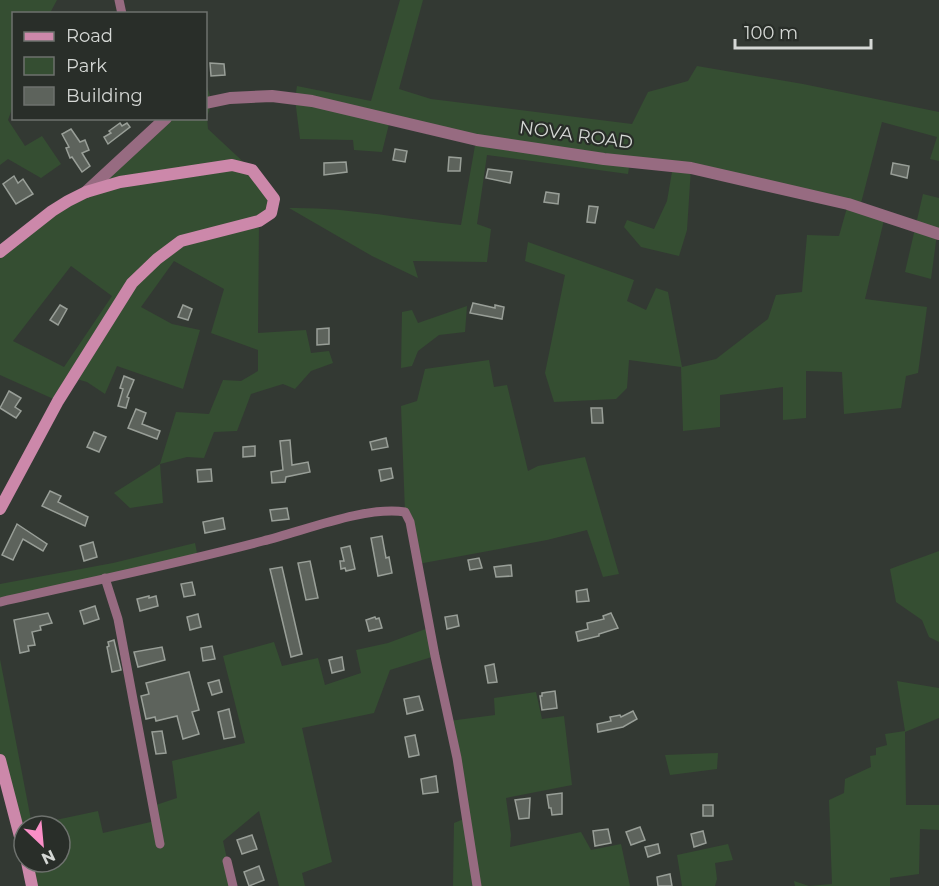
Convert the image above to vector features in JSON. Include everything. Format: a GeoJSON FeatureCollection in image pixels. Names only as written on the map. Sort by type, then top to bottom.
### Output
{"type":"FeatureCollection","features":[{"type":"Feature","properties":{"kind":"main road"},"geometry":{"type":"LineString","coordinates":[[0,252],[52,211],[86,192],[120,182],[232,165],[252,170],[274,199],[271,213],[259,221],[181,241],[157,259],[132,283],[58,401],[0,510]]}},
{"type":"Feature","properties":{"kind":"main road"},"geometry":{"type":"LineString","coordinates":[[0,760],[14,814]]}},
{"type":"Feature","properties":{"kind":"street","name":"NOVA ROAD"},"geometry":{"type":"LineString","coordinates":[[207,103],[230,98],[272,96],[295,99],[477,140],[604,159],[691,168],[849,204],[939,234]]}},
{"type":"Feature","properties":{"kind":"street"},"geometry":{"type":"LineString","coordinates":[[86,192],[164,120]]}},
{"type":"Feature","properties":{"kind":"street"},"geometry":{"type":"LineString","coordinates":[[0,602],[262,542],[321,524],[389,509],[405,512],[410,522],[457,758],[477,886]]}},
{"type":"Feature","properties":{"kind":"street"},"geometry":{"type":"LineString","coordinates":[[105,578],[118,619],[160,844]]}},
{"type":"Feature","properties":{"kind":"street"},"geometry":{"type":"LineString","coordinates":[[227,861],[233,886]]}},
{"type":"Feature","properties":{"kind":"green space"},"geometry":{"type":"Polygon","coordinates":[[[0,0],[57,0],[51,12],[12,12],[12,109],[8,120],[25,146],[42,136],[61,164],[41,178],[8,159],[0,165],[0,0]]]}},
{"type":"Feature","properties":{"kind":"green space"},"geometry":{"type":"Polygon","coordinates":[[[400,0],[423,0],[399,89],[431,99],[632,124],[648,92],[688,81],[697,66],[803,84],[939,112],[939,161],[930,159],[937,137],[882,122],[860,207],[885,216],[865,299],[927,307],[918,373],[906,376],[901,408],[844,414],[842,372],[806,371],[806,418],[783,420],[783,387],[720,395],[720,427],[683,431],[681,367],[629,360],[627,388],[616,399],[554,402],[545,373],[565,275],[525,261],[528,242],[634,280],[627,301],[646,310],[656,288],[668,292],[682,367],[716,359],[768,319],[776,295],[802,292],[807,235],[839,236],[848,204],[691,168],[687,230],[679,256],[641,247],[624,227],[627,220],[654,229],[667,201],[673,166],[630,161],[628,174],[487,155],[477,224],[491,229],[487,262],[413,261],[418,278],[372,256],[289,208],[354,211],[461,225],[476,140],[390,120],[382,152],[354,150],[353,140],[300,139],[295,99],[297,86],[371,101],[400,0]]]}},
{"type":"Feature","properties":{"kind":"green space"},"geometry":{"type":"Polygon","coordinates":[[[207,86],[212,102],[207,117],[207,86]]]}},
{"type":"Feature","properties":{"kind":"green space"},"geometry":{"type":"Polygon","coordinates":[[[207,117],[208,129],[252,170],[274,199],[259,222],[258,333],[306,330],[311,353],[329,351],[333,363],[311,371],[295,389],[283,384],[251,394],[237,431],[214,432],[204,458],[187,457],[160,464],[176,412],[209,414],[223,380],[241,381],[258,371],[258,350],[211,333],[224,289],[174,261],[141,307],[172,324],[200,330],[183,389],[117,366],[105,394],[87,382],[73,378],[58,401],[0,375],[0,249],[68,201],[165,120],[207,120],[207,117]],[[71,266],[13,341],[64,367],[112,296],[71,266]]]}},
{"type":"Feature","properties":{"kind":"green space"},"geometry":{"type":"Polygon","coordinates":[[[923,194],[939,198],[939,234],[937,234],[931,279],[905,272],[923,194]]]}},
{"type":"Feature","properties":{"kind":"green space"},"geometry":{"type":"Polygon","coordinates":[[[467,306],[465,332],[439,335],[418,351],[412,366],[401,368],[402,312],[412,310],[418,323],[467,306]]]}},
{"type":"Feature","properties":{"kind":"green space"},"geometry":{"type":"Polygon","coordinates":[[[489,360],[494,387],[507,385],[528,471],[538,466],[585,457],[619,574],[603,577],[587,530],[547,540],[418,564],[405,512],[401,406],[417,401],[425,369],[489,360]]]}},
{"type":"Feature","properties":{"kind":"green space"},"geometry":{"type":"Polygon","coordinates":[[[160,464],[163,503],[130,508],[114,493],[160,464]]]}},
{"type":"Feature","properties":{"kind":"green space"},"geometry":{"type":"Polygon","coordinates":[[[195,543],[198,558],[0,602],[0,584],[113,563],[195,543]]]}},
{"type":"Feature","properties":{"kind":"green space"},"geometry":{"type":"Polygon","coordinates":[[[939,551],[939,642],[929,637],[922,620],[896,602],[890,569],[939,551]]]}},
{"type":"Feature","properties":{"kind":"green space"},"geometry":{"type":"Polygon","coordinates":[[[431,627],[435,656],[390,670],[374,713],[302,728],[332,862],[302,873],[305,886],[279,886],[259,811],[223,841],[233,886],[32,886],[30,874],[72,874],[72,817],[98,811],[103,833],[155,821],[153,806],[177,798],[172,761],[245,743],[223,656],[274,642],[282,666],[318,658],[325,685],[361,673],[356,650],[388,643],[431,627]]]}},
{"type":"Feature","properties":{"kind":"green space"},"geometry":{"type":"Polygon","coordinates":[[[0,659],[30,814],[14,814],[0,760],[0,659]]]}},
{"type":"Feature","properties":{"kind":"green space"},"geometry":{"type":"Polygon","coordinates":[[[897,681],[939,688],[939,718],[905,732],[906,805],[939,805],[939,830],[920,829],[919,874],[890,878],[890,886],[809,886],[832,884],[829,800],[844,793],[845,779],[871,767],[870,756],[876,755],[876,748],[887,745],[885,734],[905,731],[897,681]]]}},
{"type":"Feature","properties":{"kind":"green space"},"geometry":{"type":"Polygon","coordinates":[[[536,692],[542,719],[564,716],[572,785],[506,798],[511,835],[510,847],[581,832],[591,850],[621,844],[630,886],[453,886],[454,823],[466,818],[449,721],[495,715],[494,698],[536,692]]]}},
{"type":"Feature","properties":{"kind":"green space"},"geometry":{"type":"Polygon","coordinates":[[[718,753],[717,769],[670,775],[665,755],[718,753]]]}},
{"type":"Feature","properties":{"kind":"green space"},"geometry":{"type":"Polygon","coordinates":[[[728,844],[733,860],[715,863],[717,879],[715,886],[682,886],[677,855],[728,844]]]}},
{"type":"Feature","properties":{"kind":"green space"},"geometry":{"type":"Polygon","coordinates":[[[794,881],[809,886],[795,886],[794,881]]]}},
{"type":"Feature","properties":{"kind":"building"},"geometry":{"type":"Polygon","coordinates":[[[210,63],[224,64],[225,75],[211,76],[210,63]]]}},
{"type":"Feature","properties":{"kind":"building"},"geometry":{"type":"Polygon","coordinates":[[[120,123],[122,126],[127,123],[130,127],[108,144],[104,137],[120,123]]]}},
{"type":"Feature","properties":{"kind":"building"},"geometry":{"type":"Polygon","coordinates":[[[71,129],[80,142],[85,140],[89,150],[82,153],[90,166],[82,172],[72,157],[70,158],[66,148],[69,147],[62,134],[71,129]]]}},
{"type":"Feature","properties":{"kind":"building"},"geometry":{"type":"Polygon","coordinates":[[[395,149],[407,151],[405,162],[393,160],[395,149]]]}},
{"type":"Feature","properties":{"kind":"building"},"geometry":{"type":"Polygon","coordinates":[[[449,157],[461,158],[460,171],[448,171],[449,157]]]}},
{"type":"Feature","properties":{"kind":"building"},"geometry":{"type":"Polygon","coordinates":[[[346,162],[347,172],[324,175],[324,163],[346,162]]]}},
{"type":"Feature","properties":{"kind":"building"},"geometry":{"type":"Polygon","coordinates":[[[893,163],[909,166],[907,178],[891,174],[893,163]]]}},
{"type":"Feature","properties":{"kind":"building"},"geometry":{"type":"Polygon","coordinates":[[[488,169],[512,172],[510,183],[486,178],[488,169]]]}},
{"type":"Feature","properties":{"kind":"building"},"geometry":{"type":"Polygon","coordinates":[[[14,176],[18,183],[23,179],[33,194],[16,204],[3,184],[14,176]]]}},
{"type":"Feature","properties":{"kind":"building"},"geometry":{"type":"Polygon","coordinates":[[[546,192],[559,194],[558,204],[544,202],[546,192]]]}},
{"type":"Feature","properties":{"kind":"building"},"geometry":{"type":"Polygon","coordinates":[[[589,206],[598,207],[595,223],[587,222],[589,206]]]}},
{"type":"Feature","properties":{"kind":"building"},"geometry":{"type":"Polygon","coordinates":[[[473,303],[495,308],[495,305],[504,307],[502,319],[470,313],[473,303]]]}},
{"type":"Feature","properties":{"kind":"building"},"geometry":{"type":"Polygon","coordinates":[[[60,305],[67,309],[58,325],[50,320],[60,305]]]}},
{"type":"Feature","properties":{"kind":"building"},"geometry":{"type":"Polygon","coordinates":[[[183,305],[192,309],[188,320],[178,317],[183,305]]]}},
{"type":"Feature","properties":{"kind":"building"},"geometry":{"type":"Polygon","coordinates":[[[329,328],[329,344],[317,345],[317,329],[329,328]]]}},
{"type":"Feature","properties":{"kind":"building"},"geometry":{"type":"Polygon","coordinates":[[[124,376],[134,380],[127,397],[129,398],[126,408],[118,406],[124,376]]]}},
{"type":"Feature","properties":{"kind":"building"},"geometry":{"type":"Polygon","coordinates":[[[9,391],[21,398],[15,407],[21,411],[16,418],[0,408],[9,391]]]}},
{"type":"Feature","properties":{"kind":"building"},"geometry":{"type":"Polygon","coordinates":[[[591,408],[602,408],[603,423],[592,423],[591,408]]]}},
{"type":"Feature","properties":{"kind":"building"},"geometry":{"type":"Polygon","coordinates":[[[136,409],[146,413],[142,424],[160,431],[157,439],[128,428],[136,409]]]}},
{"type":"Feature","properties":{"kind":"building"},"geometry":{"type":"Polygon","coordinates":[[[94,432],[106,437],[99,452],[87,447],[94,432]]]}},
{"type":"Feature","properties":{"kind":"building"},"geometry":{"type":"Polygon","coordinates":[[[386,438],[388,447],[372,450],[370,442],[386,438]]]}},
{"type":"Feature","properties":{"kind":"building"},"geometry":{"type":"Polygon","coordinates":[[[290,440],[292,465],[308,462],[310,472],[286,477],[285,482],[272,483],[271,472],[283,470],[280,441],[290,440]]]}},
{"type":"Feature","properties":{"kind":"building"},"geometry":{"type":"Polygon","coordinates":[[[255,446],[255,456],[243,457],[243,447],[255,446]]]}},
{"type":"Feature","properties":{"kind":"building"},"geometry":{"type":"Polygon","coordinates":[[[391,468],[393,478],[381,481],[379,470],[391,468]]]}},
{"type":"Feature","properties":{"kind":"building"},"geometry":{"type":"Polygon","coordinates":[[[211,469],[212,481],[198,482],[197,470],[211,469]]]}},
{"type":"Feature","properties":{"kind":"building"},"geometry":{"type":"Polygon","coordinates":[[[50,491],[61,496],[58,502],[88,517],[85,526],[42,506],[50,491]]]}},
{"type":"Feature","properties":{"kind":"building"},"geometry":{"type":"Polygon","coordinates":[[[287,508],[289,519],[272,521],[270,510],[287,508]]]}},
{"type":"Feature","properties":{"kind":"building"},"geometry":{"type":"Polygon","coordinates":[[[223,518],[225,529],[205,533],[203,522],[223,518]]]}},
{"type":"Feature","properties":{"kind":"building"},"geometry":{"type":"Polygon","coordinates":[[[17,524],[47,544],[43,551],[23,539],[13,560],[2,555],[17,524]]]}},
{"type":"Feature","properties":{"kind":"building"},"geometry":{"type":"Polygon","coordinates":[[[382,536],[386,558],[389,557],[392,573],[378,576],[371,538],[382,536]]]}},
{"type":"Feature","properties":{"kind":"building"},"geometry":{"type":"Polygon","coordinates":[[[93,542],[97,557],[84,561],[80,546],[93,542]]]}},
{"type":"Feature","properties":{"kind":"building"},"geometry":{"type":"Polygon","coordinates":[[[350,546],[355,569],[346,571],[345,568],[341,569],[340,561],[344,561],[341,548],[350,546]]]}},
{"type":"Feature","properties":{"kind":"building"},"geometry":{"type":"Polygon","coordinates":[[[479,558],[482,568],[470,570],[468,560],[479,558]]]}},
{"type":"Feature","properties":{"kind":"building"},"geometry":{"type":"Polygon","coordinates":[[[310,561],[318,598],[306,600],[298,563],[310,561]]]}},
{"type":"Feature","properties":{"kind":"building"},"geometry":{"type":"Polygon","coordinates":[[[511,565],[512,576],[496,577],[494,567],[511,565]]]}},
{"type":"Feature","properties":{"kind":"building"},"geometry":{"type":"Polygon","coordinates":[[[282,567],[302,654],[291,657],[270,569],[282,567]]]}},
{"type":"Feature","properties":{"kind":"building"},"geometry":{"type":"Polygon","coordinates":[[[192,582],[195,595],[184,597],[181,584],[192,582]]]}},
{"type":"Feature","properties":{"kind":"building"},"geometry":{"type":"Polygon","coordinates":[[[587,589],[589,601],[577,602],[576,591],[587,589]]]}},
{"type":"Feature","properties":{"kind":"building"},"geometry":{"type":"Polygon","coordinates":[[[149,596],[149,598],[156,596],[158,606],[140,611],[137,599],[149,596]]]}},
{"type":"Feature","properties":{"kind":"building"},"geometry":{"type":"Polygon","coordinates":[[[95,606],[99,619],[84,624],[80,611],[95,606]]]}},
{"type":"Feature","properties":{"kind":"building"},"geometry":{"type":"Polygon","coordinates":[[[48,613],[52,623],[40,626],[41,630],[32,632],[35,645],[28,646],[29,651],[20,653],[14,620],[48,613]]]}},
{"type":"Feature","properties":{"kind":"building"},"geometry":{"type":"Polygon","coordinates":[[[611,613],[618,628],[578,641],[576,632],[588,629],[587,623],[604,619],[603,616],[611,613]]]}},
{"type":"Feature","properties":{"kind":"building"},"geometry":{"type":"Polygon","coordinates":[[[198,614],[201,627],[190,630],[187,617],[198,614]]]}},
{"type":"Feature","properties":{"kind":"building"},"geometry":{"type":"Polygon","coordinates":[[[457,615],[459,626],[447,629],[445,617],[457,615]]]}},
{"type":"Feature","properties":{"kind":"building"},"geometry":{"type":"Polygon","coordinates":[[[379,618],[382,628],[369,631],[366,620],[379,618]]]}},
{"type":"Feature","properties":{"kind":"building"},"geometry":{"type":"Polygon","coordinates":[[[114,640],[121,670],[112,672],[107,647],[108,642],[114,640]]]}},
{"type":"Feature","properties":{"kind":"building"},"geometry":{"type":"Polygon","coordinates":[[[212,646],[215,659],[203,661],[201,648],[212,646]]]}},
{"type":"Feature","properties":{"kind":"building"},"geometry":{"type":"Polygon","coordinates":[[[162,647],[165,660],[138,667],[134,652],[162,647]]]}},
{"type":"Feature","properties":{"kind":"building"},"geometry":{"type":"Polygon","coordinates":[[[342,657],[344,670],[332,673],[329,660],[342,657]]]}},
{"type":"Feature","properties":{"kind":"building"},"geometry":{"type":"Polygon","coordinates":[[[494,664],[497,682],[488,683],[485,666],[494,664]]]}},
{"type":"Feature","properties":{"kind":"building"},"geometry":{"type":"Polygon","coordinates":[[[189,672],[199,710],[192,712],[199,734],[183,739],[177,716],[156,721],[155,717],[146,719],[141,696],[149,694],[146,683],[189,672]]]}},
{"type":"Feature","properties":{"kind":"building"},"geometry":{"type":"Polygon","coordinates":[[[219,680],[222,692],[212,695],[208,683],[219,680]]]}},
{"type":"Feature","properties":{"kind":"building"},"geometry":{"type":"Polygon","coordinates":[[[555,691],[557,708],[542,710],[540,696],[542,693],[555,691]]]}},
{"type":"Feature","properties":{"kind":"building"},"geometry":{"type":"Polygon","coordinates":[[[419,696],[423,710],[407,714],[404,699],[419,696]]]}},
{"type":"Feature","properties":{"kind":"building"},"geometry":{"type":"Polygon","coordinates":[[[229,709],[235,737],[224,739],[218,712],[229,709]]]}},
{"type":"Feature","properties":{"kind":"building"},"geometry":{"type":"Polygon","coordinates":[[[633,711],[637,719],[623,727],[598,732],[597,724],[611,721],[610,717],[620,715],[621,717],[633,711]]]}},
{"type":"Feature","properties":{"kind":"building"},"geometry":{"type":"Polygon","coordinates":[[[162,731],[166,753],[156,754],[152,732],[162,731]]]}},
{"type":"Feature","properties":{"kind":"building"},"geometry":{"type":"Polygon","coordinates":[[[415,735],[419,755],[409,757],[405,737],[415,735]]]}},
{"type":"Feature","properties":{"kind":"building"},"geometry":{"type":"Polygon","coordinates":[[[436,776],[438,792],[423,794],[421,779],[436,776]]]}},
{"type":"Feature","properties":{"kind":"building"},"geometry":{"type":"Polygon","coordinates":[[[562,793],[562,814],[552,815],[547,795],[562,793]]]}},
{"type":"Feature","properties":{"kind":"building"},"geometry":{"type":"Polygon","coordinates":[[[530,798],[529,818],[519,819],[515,800],[530,798]]]}},
{"type":"Feature","properties":{"kind":"building"},"geometry":{"type":"Polygon","coordinates":[[[703,805],[713,805],[713,816],[703,816],[703,805]]]}},
{"type":"Feature","properties":{"kind":"building"},"geometry":{"type":"Polygon","coordinates":[[[640,827],[645,840],[631,845],[626,832],[640,827]]]}},
{"type":"Feature","properties":{"kind":"building"},"geometry":{"type":"Polygon","coordinates":[[[608,829],[611,843],[595,846],[593,831],[608,829]]]}},
{"type":"Feature","properties":{"kind":"building"},"geometry":{"type":"Polygon","coordinates":[[[703,831],[706,843],[694,847],[691,834],[703,831]]]}},
{"type":"Feature","properties":{"kind":"building"},"geometry":{"type":"Polygon","coordinates":[[[252,835],[257,849],[242,854],[237,840],[252,835]]]}},
{"type":"Feature","properties":{"kind":"building"},"geometry":{"type":"Polygon","coordinates":[[[658,844],[660,853],[648,857],[645,847],[658,844]]]}},
{"type":"Feature","properties":{"kind":"building"},"geometry":{"type":"Polygon","coordinates":[[[259,866],[264,880],[249,886],[244,872],[259,866]]]}},
{"type":"Feature","properties":{"kind":"building"},"geometry":{"type":"Polygon","coordinates":[[[670,874],[672,886],[658,886],[657,877],[670,874]]]}}]}
